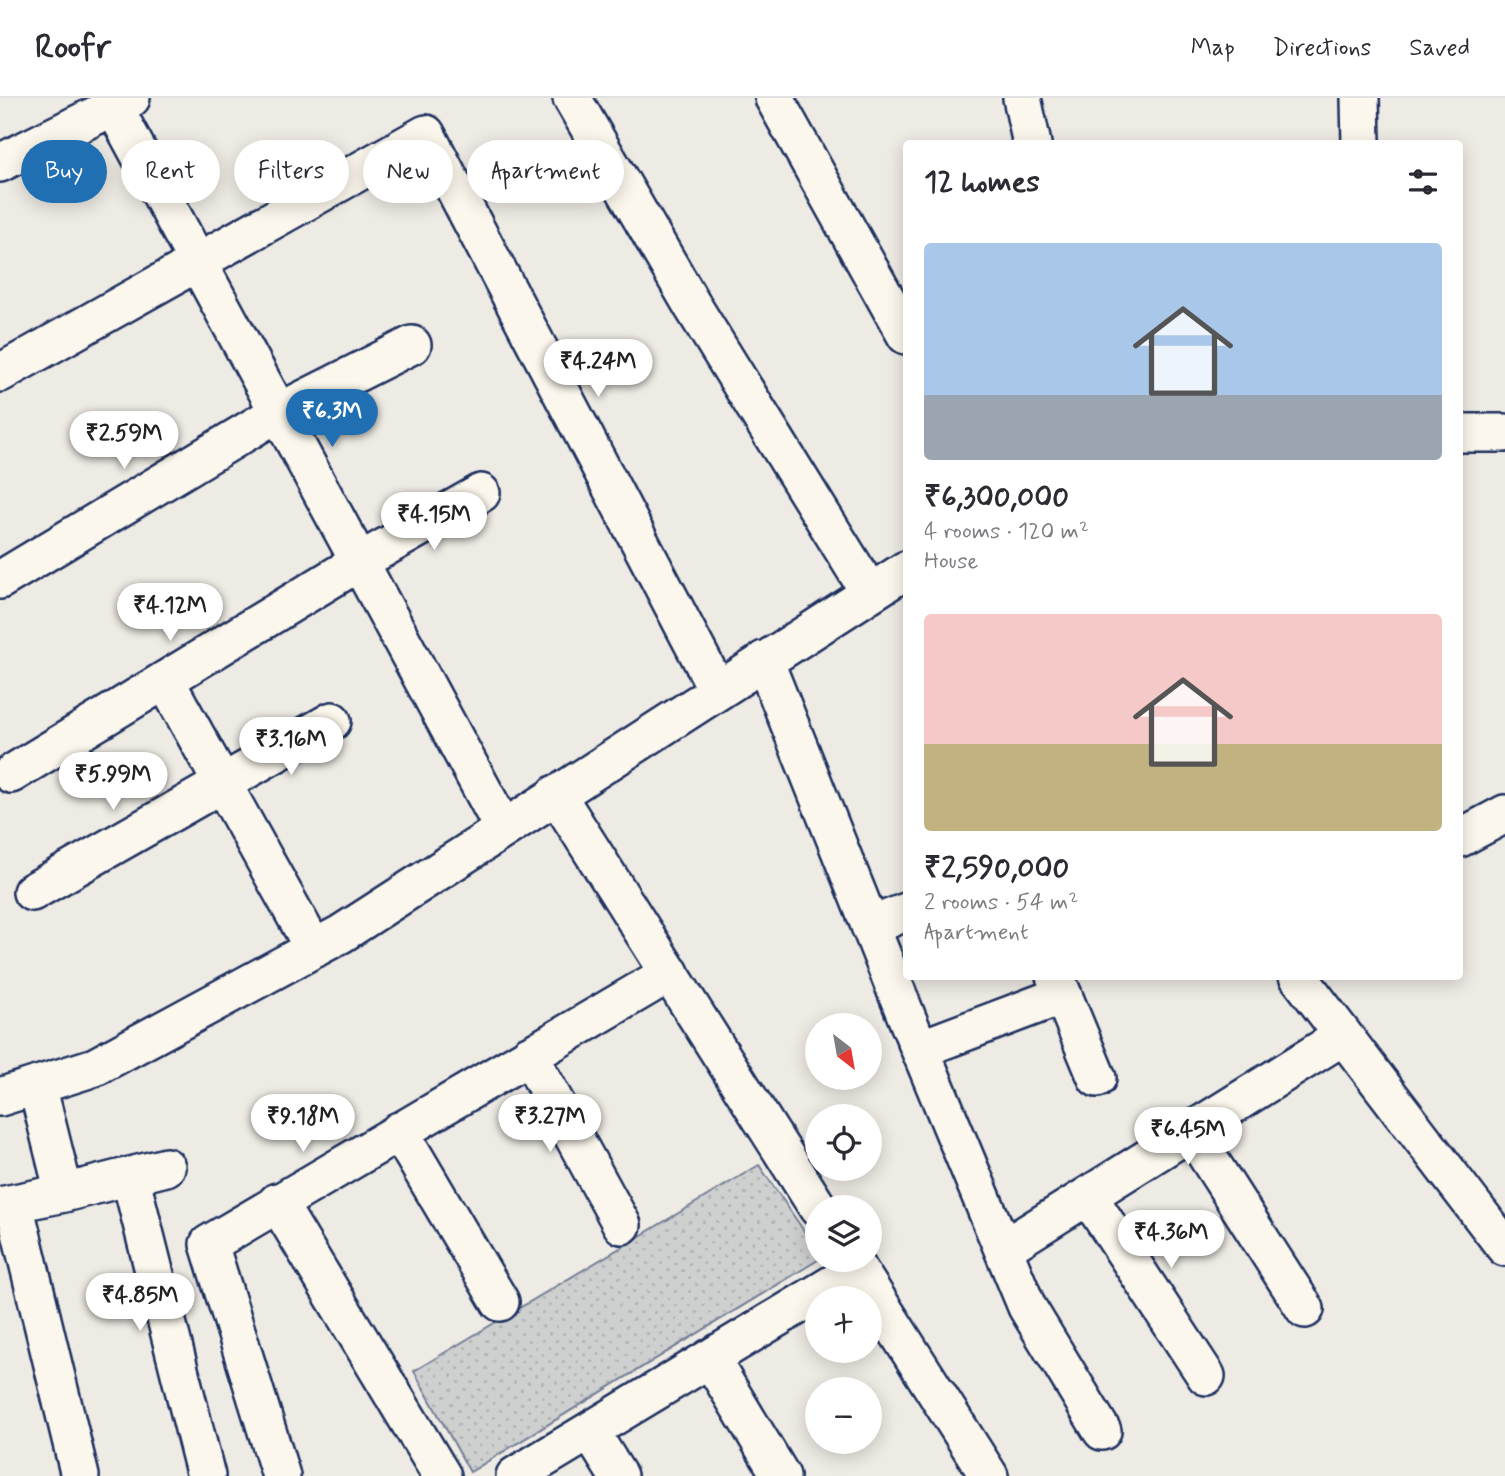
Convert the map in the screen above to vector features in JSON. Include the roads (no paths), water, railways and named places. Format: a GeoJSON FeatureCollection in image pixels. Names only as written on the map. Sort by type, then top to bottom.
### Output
{"type":"FeatureCollection","features":[{"type":"Feature","properties":{"kind":"street"},"geometry":{"type":"LineString","coordinates":[[572,98],[692,305],[870,593]]}},
{"type":"Feature","properties":{"kind":"street"},"geometry":{"type":"LineString","coordinates":[[774,98],[903,330]]}},
{"type":"Feature","properties":{"kind":"street"},"geometry":{"type":"LineString","coordinates":[[1022,98],[1031,140]]}},
{"type":"Feature","properties":{"kind":"street"},"geometry":{"type":"LineString","coordinates":[[1360,98],[1361,140]]}},
{"type":"Feature","properties":{"kind":"street"},"geometry":{"type":"LineString","coordinates":[[0,163],[118,101],[197,261],[503,828]]}},
{"type":"Feature","properties":{"kind":"street"},"geometry":{"type":"LineString","coordinates":[[0,373],[426,134],[718,691]]}},
{"type":"Feature","properties":{"kind":"street"},"geometry":{"type":"LineString","coordinates":[[0,580],[279,412],[412,345]]}},
{"type":"Feature","properties":{"kind":"street"},"geometry":{"type":"LineString","coordinates":[[1463,433],[1505,433]]}},
{"type":"Feature","properties":{"kind":"street"},"geometry":{"type":"LineString","coordinates":[[11,774],[359,562],[481,493]]}},
{"type":"Feature","properties":{"kind":"street"},"geometry":{"type":"LineString","coordinates":[[0,1097],[95,1067],[341,934],[903,572]]}},
{"type":"Feature","properties":{"kind":"street"},"geometry":{"type":"LineString","coordinates":[[764,660],[1027,1307],[1102,1431]]}},
{"type":"Feature","properties":{"kind":"street"},"geometry":{"type":"LineString","coordinates":[[165,680],[314,948]]}},
{"type":"Feature","properties":{"kind":"street"},"geometry":{"type":"LineString","coordinates":[[32,892],[332,720]]}},
{"type":"Feature","properties":{"kind":"street"},"geometry":{"type":"LineString","coordinates":[[556,794],[810,1195]]}},
{"type":"Feature","properties":{"kind":"street"},"geometry":{"type":"LineString","coordinates":[[1463,836],[1505,814]]}},
{"type":"Feature","properties":{"kind":"street"},"geometry":{"type":"LineString","coordinates":[[870,926],[903,913]]}},
{"type":"Feature","properties":{"kind":"street"},"geometry":{"type":"LineString","coordinates":[[281,1476],[209,1244],[670,973]]}},
{"type":"Feature","properties":{"kind":"street"},"geometry":{"type":"LineString","coordinates":[[1301,980],[1505,1247]]}},
{"type":"Feature","properties":{"kind":"street"},"geometry":{"type":"LineString","coordinates":[[920,1049],[1059,986],[1097,1078]]}},
{"type":"Feature","properties":{"kind":"street"},"geometry":{"type":"LineString","coordinates":[[1003,1249],[1343,1036]]}},
{"type":"Feature","properties":{"kind":"street"},"geometry":{"type":"LineString","coordinates":[[529,1055],[622,1225]]}},
{"type":"Feature","properties":{"kind":"street"},"geometry":{"type":"LineString","coordinates":[[37,1085],[64,1193]]}},
{"type":"Feature","properties":{"kind":"street"},"geometry":{"type":"LineString","coordinates":[[1192,1130],[1305,1309]]}},
{"type":"Feature","properties":{"kind":"street"},"geometry":{"type":"LineString","coordinates":[[399,1131],[500,1302]]}},
{"type":"Feature","properties":{"kind":"street"},"geometry":{"type":"LineString","coordinates":[[80,1476],[7,1205],[166,1167]]}},
{"type":"Feature","properties":{"kind":"street"},"geometry":{"type":"LineString","coordinates":[[130,1176],[206,1476]]}},
{"type":"Feature","properties":{"kind":"street"},"geometry":{"type":"LineString","coordinates":[[1088,1196],[1206,1376]]}},
{"type":"Feature","properties":{"kind":"street"},"geometry":{"type":"LineString","coordinates":[[278,1202],[442,1476]]}},
{"type":"Feature","properties":{"kind":"street"},"geometry":{"type":"LineString","coordinates":[[514,1476],[710,1358],[844,1272]]}},
{"type":"Feature","properties":{"kind":"street"},"geometry":{"type":"LineString","coordinates":[[859,1272],[989,1476]]}},
{"type":"Feature","properties":{"kind":"street"},"geometry":{"type":"LineString","coordinates":[[710,1358],[781,1476]]}},
{"type":"Feature","properties":{"kind":"street"},"geometry":{"type":"LineString","coordinates":[[590,1431],[618,1476]]}}]}
